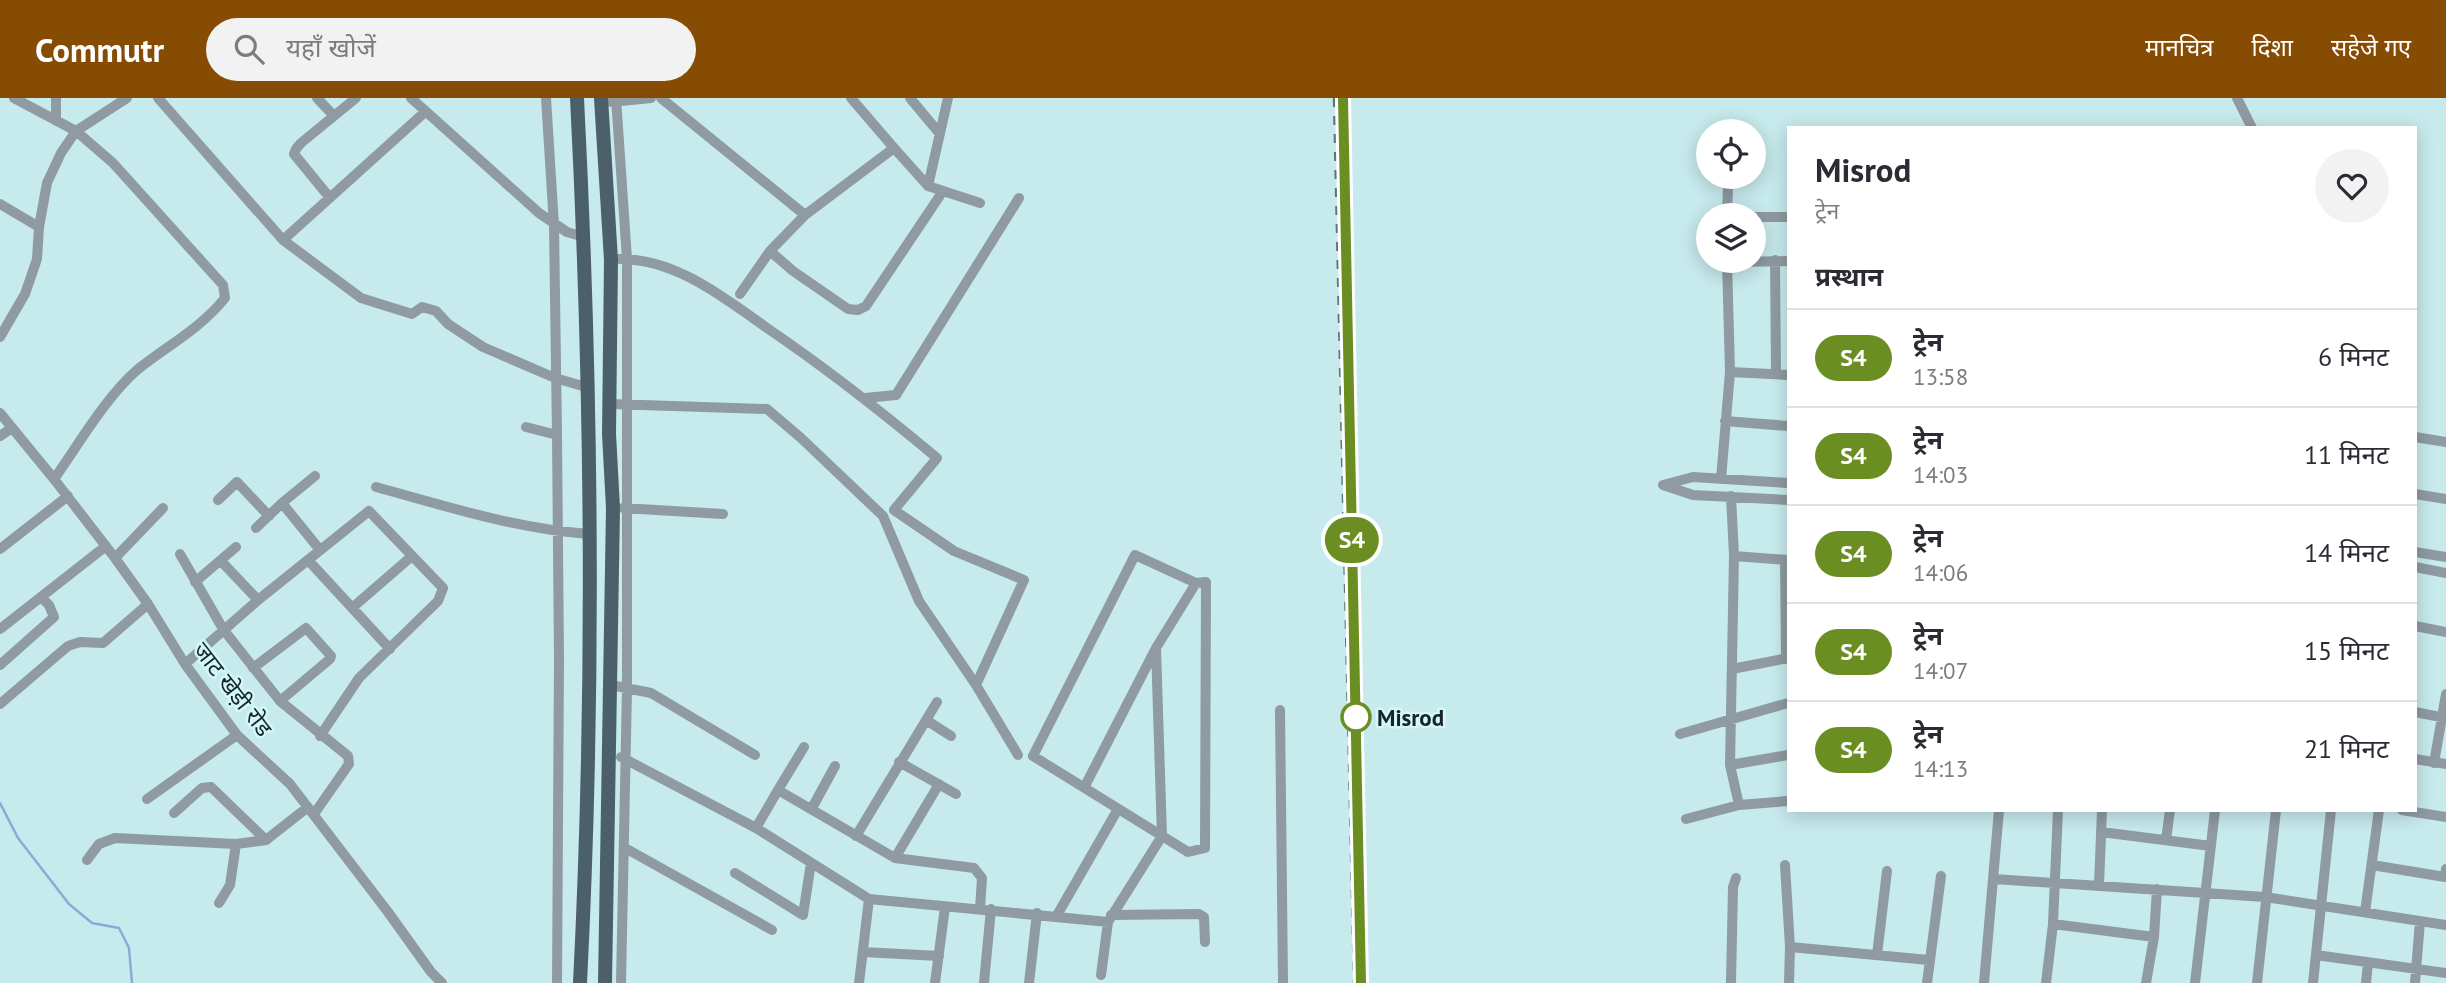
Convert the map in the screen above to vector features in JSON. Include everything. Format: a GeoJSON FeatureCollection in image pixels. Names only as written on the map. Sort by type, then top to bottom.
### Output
{"type":"FeatureCollection","features":[{"type":"Feature","properties":{"kind":"main road"},"geometry":{"type":"LineString","coordinates":[[577,98],[584,237],[589,534],[585,891],[580,983]]}},
{"type":"Feature","properties":{"kind":"main road"},"geometry":{"type":"LineString","coordinates":[[605,983],[611,685],[620,508],[609,433],[609,100]]}},
{"type":"Feature","properties":{"kind":"street"},"geometry":{"type":"LineString","coordinates":[[14,98],[76,131],[113,163],[223,285],[225,298],[211,316],[135,372],[114,395],[54,479]]}},
{"type":"Feature","properties":{"kind":"street"},"geometry":{"type":"LineString","coordinates":[[56,98],[56,121]]}},
{"type":"Feature","properties":{"kind":"street"},"geometry":{"type":"LineString","coordinates":[[0,337],[25,294],[37,259],[39,227],[47,183],[61,153],[76,131],[127,98]]}},
{"type":"Feature","properties":{"kind":"street"},"geometry":{"type":"LineString","coordinates":[[158,98],[284,240],[352,292],[371,303],[412,314],[422,307],[436,310],[448,324],[483,348],[586,387]]}},
{"type":"Feature","properties":{"kind":"street"},"geometry":{"type":"LineString","coordinates":[[317,98],[334,116]]}},
{"type":"Feature","properties":{"kind":"street"},"geometry":{"type":"LineString","coordinates":[[330,198],[294,154],[301,144],[356,98]]}},
{"type":"Feature","properties":{"kind":"street"},"geometry":{"type":"LineString","coordinates":[[411,98],[554,225],[584,237]]}},
{"type":"Feature","properties":{"kind":"street"},"geometry":{"type":"LineString","coordinates":[[547,98],[554,225],[557,435],[557,983]]}},
{"type":"Feature","properties":{"kind":"street"},"geometry":{"type":"LineString","coordinates":[[621,983],[627,688],[620,508],[626,405],[627,259],[609,100],[651,98]]}},
{"type":"Feature","properties":{"kind":"street"},"geometry":{"type":"LineString","coordinates":[[661,98],[804,215]]}},
{"type":"Feature","properties":{"kind":"street"},"geometry":{"type":"LineString","coordinates":[[851,98],[928,186],[980,203]]}},
{"type":"Feature","properties":{"kind":"street"},"geometry":{"type":"LineString","coordinates":[[910,98],[940,134]]}},
{"type":"Feature","properties":{"kind":"street"},"geometry":{"type":"LineString","coordinates":[[928,186],[948,98]]}},
{"type":"Feature","properties":{"kind":"street"},"geometry":{"type":"LineString","coordinates":[[2237,98],[2251,126]]}},
{"type":"Feature","properties":{"kind":"street"},"geometry":{"type":"LineString","coordinates":[[284,240],[425,112]]}},
{"type":"Feature","properties":{"kind":"street"},"geometry":{"type":"LineString","coordinates":[[740,294],[770,251],[804,215],[894,148]]}},
{"type":"Feature","properties":{"kind":"street"},"geometry":{"type":"LineString","coordinates":[[770,251],[793,271],[848,309],[858,310],[866,306],[943,191]]}},
{"type":"Feature","properties":{"kind":"street"},"geometry":{"type":"LineString","coordinates":[[865,398],[895,395],[1019,198]]}},
{"type":"Feature","properties":{"kind":"street"},"geometry":{"type":"LineString","coordinates":[[0,204],[39,227]]}},
{"type":"Feature","properties":{"kind":"street"},"geometry":{"type":"LineString","coordinates":[[1766,217],[1787,218]]}},
{"type":"Feature","properties":{"kind":"street"},"geometry":{"type":"LineString","coordinates":[[611,260],[641,260],[679,272],[715,292],[865,398],[937,458],[894,510],[954,551],[1024,580],[976,685]]}},
{"type":"Feature","properties":{"kind":"street"},"geometry":{"type":"LineString","coordinates":[[1766,260],[1787,261]]}},
{"type":"Feature","properties":{"kind":"street"},"geometry":{"type":"LineString","coordinates":[[1775,260],[1776,374]]}},
{"type":"Feature","properties":{"kind":"street"},"geometry":{"type":"LineString","coordinates":[[1721,479],[1730,372],[1727,273]]}},
{"type":"Feature","properties":{"kind":"street"},"geometry":{"type":"LineString","coordinates":[[1730,372],[1787,375]]}},
{"type":"Feature","properties":{"kind":"street"},"geometry":{"type":"LineString","coordinates":[[611,404],[767,409],[835,468],[883,516],[919,601],[976,685],[1018,755]]}},
{"type":"Feature","properties":{"kind":"street","name":"जाट खेड़ी रोड"},"geometry":{"type":"LineString","coordinates":[[0,413],[115,558],[148,604],[185,664],[237,735],[290,784],[442,983]]}},
{"type":"Feature","properties":{"kind":"street"},"geometry":{"type":"LineString","coordinates":[[1726,421],[1787,426]]}},
{"type":"Feature","properties":{"kind":"street"},"geometry":{"type":"LineString","coordinates":[[0,436],[12,428]]}},
{"type":"Feature","properties":{"kind":"street"},"geometry":{"type":"LineString","coordinates":[[526,428],[557,435]]}},
{"type":"Feature","properties":{"kind":"street"},"geometry":{"type":"LineString","coordinates":[[2417,437],[2446,442]]}},
{"type":"Feature","properties":{"kind":"street"},"geometry":{"type":"LineString","coordinates":[[256,528],[315,476]]}},
{"type":"Feature","properties":{"kind":"street"},"geometry":{"type":"LineString","coordinates":[[1787,484],[1693,477],[1663,485],[1693,495],[1787,500]]}},
{"type":"Feature","properties":{"kind":"street"},"geometry":{"type":"LineString","coordinates":[[218,500],[237,482],[269,516]]}},
{"type":"Feature","properties":{"kind":"street"},"geometry":{"type":"LineString","coordinates":[[376,487],[500,521],[556,532],[589,534]]}},
{"type":"Feature","properties":{"kind":"street"},"geometry":{"type":"LineString","coordinates":[[2417,494],[2446,499]]}},
{"type":"Feature","properties":{"kind":"street"},"geometry":{"type":"LineString","coordinates":[[0,549],[68,496]]}},
{"type":"Feature","properties":{"kind":"street"},"geometry":{"type":"LineString","coordinates":[[1731,496],[1734,556],[1730,765],[1739,805]]}},
{"type":"Feature","properties":{"kind":"street"},"geometry":{"type":"LineString","coordinates":[[282,503],[320,550]]}},
{"type":"Feature","properties":{"kind":"street"},"geometry":{"type":"LineString","coordinates":[[115,558],[163,508]]}},
{"type":"Feature","properties":{"kind":"street"},"geometry":{"type":"LineString","coordinates":[[620,508],[723,514]]}},
{"type":"Feature","properties":{"kind":"street"},"geometry":{"type":"LineString","coordinates":[[185,664],[223,629],[369,511],[443,588],[438,601],[359,678],[320,736]]}},
{"type":"Feature","properties":{"kind":"street"},"geometry":{"type":"LineString","coordinates":[[0,629],[106,546]]}},
{"type":"Feature","properties":{"kind":"street"},"geometry":{"type":"LineString","coordinates":[[195,582],[236,547]]}},
{"type":"Feature","properties":{"kind":"street"},"geometry":{"type":"LineString","coordinates":[[2417,552],[2446,557]]}},
{"type":"Feature","properties":{"kind":"street"},"geometry":{"type":"LineString","coordinates":[[87,860],[99,844],[116,838],[236,844],[266,840],[311,811],[350,760],[280,701],[223,629],[180,554]]}},
{"type":"Feature","properties":{"kind":"street"},"geometry":{"type":"LineString","coordinates":[[1135,555],[1196,583],[1206,582],[1205,848],[1188,852],[1033,755],[1135,555]]}},
{"type":"Feature","properties":{"kind":"street"},"geometry":{"type":"LineString","coordinates":[[352,608],[412,556]]}},
{"type":"Feature","properties":{"kind":"street"},"geometry":{"type":"LineString","coordinates":[[1732,669],[1787,659],[1787,560],[1734,556]]}},
{"type":"Feature","properties":{"kind":"street"},"geometry":{"type":"LineString","coordinates":[[308,560],[390,649]]}},
{"type":"Feature","properties":{"kind":"street"},"geometry":{"type":"LineString","coordinates":[[220,561],[258,600]]}},
{"type":"Feature","properties":{"kind":"street"},"geometry":{"type":"LineString","coordinates":[[2417,567],[2446,573]]}},
{"type":"Feature","properties":{"kind":"street"},"geometry":{"type":"LineString","coordinates":[[1086,786],[1156,648],[1196,583]]}},
{"type":"Feature","properties":{"kind":"street"},"geometry":{"type":"LineString","coordinates":[[0,664],[54,617],[49,605],[41,597]]}},
{"type":"Feature","properties":{"kind":"street"},"geometry":{"type":"LineString","coordinates":[[0,704],[68,646],[80,642],[103,643],[148,604]]}},
{"type":"Feature","properties":{"kind":"street"},"geometry":{"type":"LineString","coordinates":[[2417,626],[2446,632]]}},
{"type":"Feature","properties":{"kind":"street"},"geometry":{"type":"LineString","coordinates":[[253,668],[306,628],[331,656],[280,701]]}},
{"type":"Feature","properties":{"kind":"street"},"geometry":{"type":"LineString","coordinates":[[1101,975],[1109,918],[1162,836],[1156,648]]}},
{"type":"Feature","properties":{"kind":"street"},"geometry":{"type":"LineString","coordinates":[[611,685],[651,693],[755,755]]}},
{"type":"Feature","properties":{"kind":"street"},"geometry":{"type":"LineString","coordinates":[[2417,760],[2440,763],[2446,694]]}},
{"type":"Feature","properties":{"kind":"street"},"geometry":{"type":"LineString","coordinates":[[856,836],[937,702]]}},
{"type":"Feature","properties":{"kind":"street"},"geometry":{"type":"LineString","coordinates":[[1680,734],[1787,704]]}},
{"type":"Feature","properties":{"kind":"street"},"geometry":{"type":"LineString","coordinates":[[1280,710],[1283,983]]}},
{"type":"Feature","properties":{"kind":"street"},"geometry":{"type":"LineString","coordinates":[[2417,712],[2444,717]]}},
{"type":"Feature","properties":{"kind":"street"},"geometry":{"type":"LineString","coordinates":[[926,720],[951,736]]}},
{"type":"Feature","properties":{"kind":"street"},"geometry":{"type":"LineString","coordinates":[[147,799],[237,735]]}},
{"type":"Feature","properties":{"kind":"street"},"geometry":{"type":"LineString","coordinates":[[756,828],[804,747]]}},
{"type":"Feature","properties":{"kind":"street"},"geometry":{"type":"LineString","coordinates":[[610,752],[756,828],[869,899],[1037,913],[1056,917],[1109,918],[1199,914],[1204,917],[1205,942]]}},
{"type":"Feature","properties":{"kind":"street"},"geometry":{"type":"LineString","coordinates":[[1730,765],[1787,755]]}},
{"type":"Feature","properties":{"kind":"street"},"geometry":{"type":"LineString","coordinates":[[899,762],[956,794]]}},
{"type":"Feature","properties":{"kind":"street"},"geometry":{"type":"LineString","coordinates":[[812,808],[835,766]]}},
{"type":"Feature","properties":{"kind":"street"},"geometry":{"type":"LineString","coordinates":[[895,858],[939,784]]}},
{"type":"Feature","properties":{"kind":"street"},"geometry":{"type":"LineString","coordinates":[[174,813],[202,788],[211,787],[266,840]]}},
{"type":"Feature","properties":{"kind":"street"},"geometry":{"type":"LineString","coordinates":[[778,790],[895,858],[974,868],[982,878],[986,909],[984,983]]}},
{"type":"Feature","properties":{"kind":"street"},"geometry":{"type":"LineString","coordinates":[[1686,818],[1739,805],[1787,801]]}},
{"type":"Feature","properties":{"kind":"street"},"geometry":{"type":"LineString","coordinates":[[1056,917],[1118,809]]}},
{"type":"Feature","properties":{"kind":"street"},"geometry":{"type":"LineString","coordinates":[[1984,983],[1999,812]]}},
{"type":"Feature","properties":{"kind":"street"},"geometry":{"type":"LineString","coordinates":[[2046,983],[2053,924],[2058,812]]}},
{"type":"Feature","properties":{"kind":"street"},"geometry":{"type":"LineString","coordinates":[[2099,885],[2102,812]]}},
{"type":"Feature","properties":{"kind":"street"},"geometry":{"type":"LineString","coordinates":[[2166,841],[2169,812]]}},
{"type":"Feature","properties":{"kind":"street"},"geometry":{"type":"LineString","coordinates":[[2195,983],[2215,812]]}},
{"type":"Feature","properties":{"kind":"street"},"geometry":{"type":"LineString","coordinates":[[2257,983],[2276,812]]}},
{"type":"Feature","properties":{"kind":"street"},"geometry":{"type":"LineString","coordinates":[[2313,983],[2331,812]]}},
{"type":"Feature","properties":{"kind":"street"},"geometry":{"type":"LineString","coordinates":[[2365,912],[2379,812]]}},
{"type":"Feature","properties":{"kind":"street"},"geometry":{"type":"LineString","coordinates":[[2415,812],[2446,817]]}},
{"type":"Feature","properties":{"kind":"street"},"geometry":{"type":"LineString","coordinates":[[2101,832],[2211,846]]}},
{"type":"Feature","properties":{"kind":"street"},"geometry":{"type":"LineString","coordinates":[[219,903],[230,885],[236,844]]}},
{"type":"Feature","properties":{"kind":"street"},"geometry":{"type":"LineString","coordinates":[[625,848],[772,930]]}},
{"type":"Feature","properties":{"kind":"street"},"geometry":{"type":"LineString","coordinates":[[735,873],[803,915],[811,863]]}},
{"type":"Feature","properties":{"kind":"street"},"geometry":{"type":"LineString","coordinates":[[2372,864],[2446,874]]}},
{"type":"Feature","properties":{"kind":"street"},"geometry":{"type":"LineString","coordinates":[[1785,865],[1790,947],[1788,983]]}},
{"type":"Feature","properties":{"kind":"street"},"geometry":{"type":"LineString","coordinates":[[1877,956],[1887,871]]}},
{"type":"Feature","properties":{"kind":"street"},"geometry":{"type":"LineString","coordinates":[[1927,983],[1941,876]]}},
{"type":"Feature","properties":{"kind":"street"},"geometry":{"type":"LineString","coordinates":[[1731,983],[1733,887],[1736,878]]}},
{"type":"Feature","properties":{"kind":"street"},"geometry":{"type":"LineString","coordinates":[[1994,879],[2265,897],[2446,925]]}},
{"type":"Feature","properties":{"kind":"street"},"geometry":{"type":"LineString","coordinates":[[2146,983],[2154,937],[2157,889]]}},
{"type":"Feature","properties":{"kind":"street"},"geometry":{"type":"LineString","coordinates":[[859,983],[869,899]]}},
{"type":"Feature","properties":{"kind":"street"},"geometry":{"type":"LineString","coordinates":[[935,983],[945,907]]}},
{"type":"Feature","properties":{"kind":"street"},"geometry":{"type":"LineString","coordinates":[[1029,983],[1037,913]]}},
{"type":"Feature","properties":{"kind":"street"},"geometry":{"type":"LineString","coordinates":[[2415,983],[2420,921]]}},
{"type":"Feature","properties":{"kind":"street"},"geometry":{"type":"LineString","coordinates":[[2053,924],[2154,937]]}},
{"type":"Feature","properties":{"kind":"street"},"geometry":{"type":"LineString","coordinates":[[1790,947],[1929,960]]}},
{"type":"Feature","properties":{"kind":"street"},"geometry":{"type":"LineString","coordinates":[[863,952],[939,956]]}},
{"type":"Feature","properties":{"kind":"street"},"geometry":{"type":"LineString","coordinates":[[2316,955],[2446,972]]}},
{"type":"Feature","properties":{"kind":"street"},"geometry":{"type":"LineString","coordinates":[[2367,983],[2368,963]]}},
{"type":"Feature","properties":{"kind":"waterway"},"geometry":{"type":"LineString","coordinates":[[0,803],[18,838],[69,904],[92,923],[119,928],[129,948],[132,983]]}},
{"type":"Feature","properties":{"kind":"railway"},"geometry":{"type":"LineString","coordinates":[[1334,98],[1354,983]]}},
{"type":"Feature","properties":{"kind":"train","name":"S4"},"geometry":{"type":"LineString","coordinates":[[1343,98],[1361,983]]}},
{"type":"Feature","properties":{"kind":"place","name":"Misrod"},"geometry":{"type":"Point","coordinates":[1356,717]}}]}
